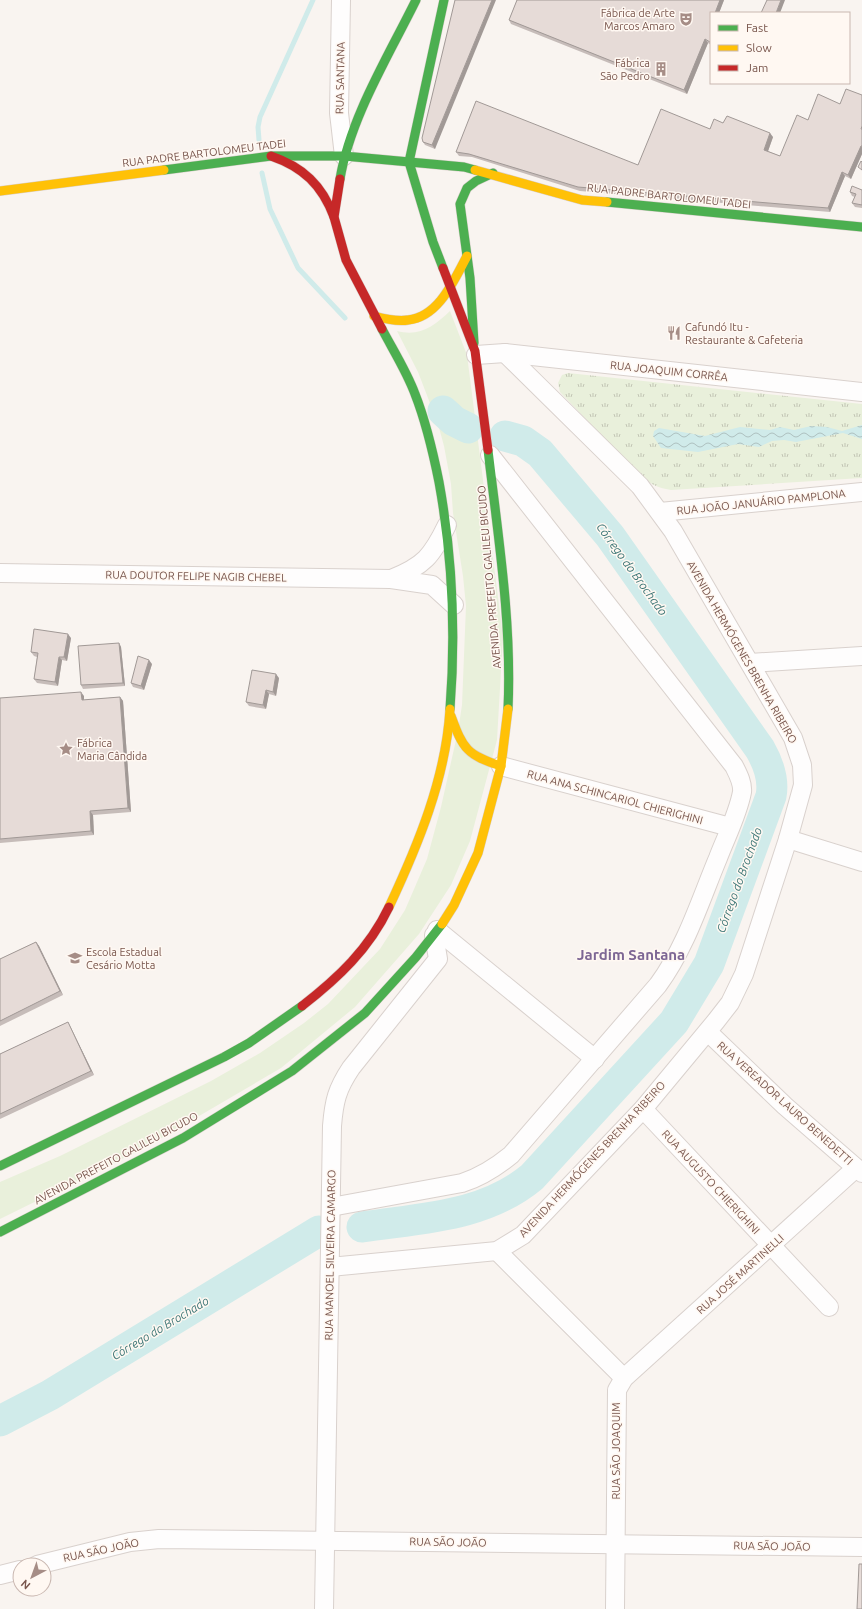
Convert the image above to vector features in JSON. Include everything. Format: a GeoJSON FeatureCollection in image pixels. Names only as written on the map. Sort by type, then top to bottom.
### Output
{"type":"FeatureCollection","features":[{"type":"Feature","properties":{"kind":"main road"},"geometry":{"type":"LineString","coordinates":[[334,217],[344,156],[362,110],[416,0]]}},
{"type":"Feature","properties":{"kind":"main road","name":"AVENIDA PREFEITO GALILEU BICUDO"},"geometry":{"type":"LineString","coordinates":[[0,1232],[183,1138],[292,1070],[364,1013],[392,984],[436,933],[454,905],[478,853],[501,766],[508,720],[510,667],[508,625],[490,455],[475,353],[433,242],[410,162],[444,0]]}},
{"type":"Feature","properties":{"kind":"main road","name":"RUA PADRE BARTOLOMEU TADEI"},"geometry":{"type":"LineString","coordinates":[[0,191],[271,156],[316,154],[464,167],[582,200],[862,227]]}},
{"type":"Feature","properties":{"kind":"main road"},"geometry":{"type":"LineString","coordinates":[[3,1163],[89,1124],[249,1044],[307,1003],[333,982],[357,956],[380,924],[407,869],[431,804],[439,775],[450,715],[454,659],[454,605],[447,525],[429,435],[414,393],[402,366],[374,316],[346,260],[329,202],[322,188],[312,176],[300,167],[286,160],[271,156]]}},
{"type":"Feature","properties":{"kind":"main road"},"geometry":{"type":"LineString","coordinates":[[475,353],[470,278],[460,211],[461,198],[471,183],[493,174]]}},
{"type":"Feature","properties":{"kind":"main road"},"geometry":{"type":"LineString","coordinates":[[374,316],[403,321],[417,319],[435,306],[450,288],[467,256]]}},
{"type":"Feature","properties":{"kind":"main road"},"geometry":{"type":"LineString","coordinates":[[450,715],[462,744],[467,752],[482,760],[501,766]]}},
{"type":"Feature","properties":{"kind":"street","name":"RUA SANTANA"},"geometry":{"type":"LineString","coordinates":[[341,0],[339,113],[344,156]]}},
{"type":"Feature","properties":{"kind":"street","name":"RUA JOAQUIM CORRÊA"},"geometry":{"type":"LineString","coordinates":[[475,353],[505,353],[862,392]]}},
{"type":"Feature","properties":{"kind":"street","name":"AVENIDA HERMÓGENES BRENHA RIBEIRO"},"geometry":{"type":"LineString","coordinates":[[330,1268],[497,1251],[523,1235],[643,1109],[708,1032],[730,1003],[744,974],[788,839],[802,785],[802,765],[793,738],[660,512],[640,486],[505,353]]}},
{"type":"Feature","properties":{"kind":"street"},"geometry":{"type":"LineString","coordinates":[[331,1207],[462,1183],[480,1177],[511,1155],[595,1059],[670,968],[682,946],[730,827],[742,791],[740,779],[734,766],[490,455]]}},
{"type":"Feature","properties":{"kind":"street","name":"RUA JOÃO JANUÁRIO PAMPLONA"},"geometry":{"type":"LineString","coordinates":[[660,512],[862,492]]}},
{"type":"Feature","properties":{"kind":"street","name":"RUA DOUTOR FELIPE NAGIB CHEBEL"},"geometry":{"type":"LineString","coordinates":[[391,579],[410,571],[421,564],[436,547],[447,525]]}},
{"type":"Feature","properties":{"kind":"street","name":"RUA DOUTOR FELIPE NAGIB CHEBEL"},"geometry":{"type":"LineString","coordinates":[[0,573],[391,579],[424,582],[432,585],[454,605]]}},
{"type":"Feature","properties":{"kind":"street"},"geometry":{"type":"LineString","coordinates":[[750,663],[862,656]]}},
{"type":"Feature","properties":{"kind":"street","name":"RUA ANA SCHINCARIOL CHIERIGHINI"},"geometry":{"type":"LineString","coordinates":[[501,766],[730,827]]}},
{"type":"Feature","properties":{"kind":"street"},"geometry":{"type":"LineString","coordinates":[[788,839],[862,862]]}},
{"type":"Feature","properties":{"kind":"street"},"geometry":{"type":"LineString","coordinates":[[436,933],[595,1059]]}},
{"type":"Feature","properties":{"kind":"street","name":"RUA MANOEL SILVEIRA CAMARGO"},"geometry":{"type":"LineString","coordinates":[[324,1609],[332,1126],[335,1097],[351,1068],[438,959],[436,933]]}},
{"type":"Feature","properties":{"kind":"street","name":"RUA VEREADOR LAURO BENEDETTI"},"geometry":{"type":"LineString","coordinates":[[708,1032],[786,1106],[859,1171]]}},
{"type":"Feature","properties":{"kind":"street","name":"RUA AUGUSTO CHIERIGHINI"},"geometry":{"type":"LineString","coordinates":[[643,1109],[829,1307]]}},
{"type":"Feature","properties":{"kind":"street","name":"RUA JOSÉ MARTINELLI"},"geometry":{"type":"LineString","coordinates":[[624,1378],[772,1246],[859,1171]]}},
{"type":"Feature","properties":{"kind":"street"},"geometry":{"type":"LineString","coordinates":[[497,1251],[624,1378]]}},
{"type":"Feature","properties":{"kind":"street","name":"RUA SÃO JOAQUIM"},"geometry":{"type":"LineString","coordinates":[[615,1609],[617,1390],[624,1378]]}},
{"type":"Feature","properties":{"kind":"street","name":"RUA SÃO JOÃO"},"geometry":{"type":"LineString","coordinates":[[52,1561],[130,1542],[159,1539],[862,1547]]}},
{"type":"Feature","properties":{"kind":"street"},"geometry":{"type":"LineString","coordinates":[[0,1575],[12,1572]]}},
{"type":"Feature","properties":{"kind":"green space"},"geometry":{"type":"Polygon","coordinates":[[[450,311],[467,355],[503,636],[497,740],[470,841],[451,885],[419,934],[355,1007],[281,1068],[146,1147],[0,1219],[0,1182],[60,1156],[211,1081],[260,1053],[304,1023],[328,1004],[380,949],[405,910],[427,859],[441,807],[458,731],[462,705],[466,606],[453,513],[451,484],[444,446],[438,424],[418,372],[397,331],[413,333],[426,329],[450,311]]]}},
{"type":"Feature","properties":{"kind":"green space"},"geometry":{"type":"Polygon","coordinates":[[[568,373],[862,404],[862,478],[671,490],[657,486],[638,474],[560,392],[558,383],[562,375],[568,373]]]}},
{"type":"Feature","properties":{"kind":"water"},"geometry":{"type":"Polygon","coordinates":[[[862,425],[862,439],[843,433],[796,442],[784,440],[772,441],[759,447],[738,444],[698,452],[661,448],[653,436],[654,431],[659,428],[705,436],[740,427],[770,430],[780,427],[794,430],[811,426],[827,427],[842,431],[862,425]]]}},
{"type":"Feature","properties":{"kind":"building"},"geometry":{"type":"Polygon","coordinates":[[[455,0],[492,0],[432,145],[423,142],[422,138],[455,0]]]}},
{"type":"Feature","properties":{"kind":"building","name":"Fábrica São Pedro"},"geometry":{"type":"Polygon","coordinates":[[[517,0],[720,0],[715,12],[710,12],[710,42],[705,39],[684,90],[509,20],[517,0]]]}},
{"type":"Feature","properties":{"kind":"building"},"geometry":{"type":"Polygon","coordinates":[[[767,0],[781,0],[776,12],[761,12],[767,0]]]}},
{"type":"Feature","properties":{"kind":"building"},"geometry":{"type":"Polygon","coordinates":[[[846,89],[862,95],[862,146],[848,175],[842,172],[828,208],[578,187],[469,154],[456,152],[476,101],[638,165],[661,109],[710,129],[714,119],[723,123],[727,116],[770,133],[764,150],[780,156],[797,115],[808,120],[818,94],[840,104],[846,89]]]}},
{"type":"Feature","properties":{"kind":"building"},"geometry":{"type":"Polygon","coordinates":[[[861,161],[862,162],[862,170],[858,167],[861,161]]]}},
{"type":"Feature","properties":{"kind":"building"},"geometry":{"type":"Polygon","coordinates":[[[852,186],[862,190],[862,205],[852,203],[856,194],[850,192],[852,186]]]}},
{"type":"Feature","properties":{"kind":"building"},"geometry":{"type":"Polygon","coordinates":[[[34,629],[68,634],[64,657],[59,657],[55,682],[34,679],[38,653],[31,652],[34,629]]]}},
{"type":"Feature","properties":{"kind":"building"},"geometry":{"type":"Polygon","coordinates":[[[119,643],[123,683],[81,685],[78,646],[119,643]]]}},
{"type":"Feature","properties":{"kind":"building"},"geometry":{"type":"Polygon","coordinates":[[[138,656],[149,660],[141,686],[131,683],[138,656]]]}},
{"type":"Feature","properties":{"kind":"building"},"geometry":{"type":"Polygon","coordinates":[[[252,670],[276,674],[273,692],[266,690],[263,705],[246,702],[252,670]]]}},
{"type":"Feature","properties":{"kind":"building"},"geometry":{"type":"Polygon","coordinates":[[[81,692],[82,700],[120,697],[128,808],[90,811],[91,831],[0,839],[0,698],[81,692]]]}},
{"type":"Feature","properties":{"kind":"building"},"geometry":{"type":"Polygon","coordinates":[[[36,942],[60,991],[0,1021],[0,959],[36,942]]]}},
{"type":"Feature","properties":{"kind":"building"},"geometry":{"type":"Polygon","coordinates":[[[68,1022],[91,1071],[0,1114],[0,1054],[68,1022]]]}},
{"type":"Feature","properties":{"kind":"building"},"geometry":{"type":"Polygon","coordinates":[[[859,1564],[862,1564],[862,1609],[857,1609],[859,1564]]]}},
{"type":"Feature","properties":{"kind":"waterway","name":"Córrego do Brochado"},"geometry":{"type":"LineString","coordinates":[[259,140],[258,127],[260,117],[313,0]]}},
{"type":"Feature","properties":{"kind":"waterway","name":"Córrego do Brochado"},"geometry":{"type":"LineString","coordinates":[[262,173],[270,209],[298,268],[345,318]]}},
{"type":"Feature","properties":{"kind":"waterway","name":"Córrego do Brochado"},"geometry":{"type":"LineString","coordinates":[[443,411],[454,421],[468,428]]}},
{"type":"Feature","properties":{"kind":"waterway","name":"Córrego do Brochado"},"geometry":{"type":"LineString","coordinates":[[362,1227],[429,1218],[473,1208],[513,1190],[532,1177],[674,1022],[709,964],[771,796],[772,784],[770,772],[760,749],[610,536],[540,453],[523,441],[505,436]]}},
{"type":"Feature","properties":{"kind":"waterway","name":"Córrego do Brochado"},"geometry":{"type":"LineString","coordinates":[[0,1421],[50,1395],[319,1231]]}},
{"type":"Feature","properties":{"kind":"traffic: fast"},"geometry":{"type":"LineString","coordinates":[[340,179],[345,156],[361,110],[416,0]]}},
{"type":"Feature","properties":{"kind":"traffic: fast"},"geometry":{"type":"LineString","coordinates":[[443,268],[433,242],[409,162],[444,0]]}},
{"type":"Feature","properties":{"kind":"traffic: fast"},"geometry":{"type":"LineString","coordinates":[[164,170],[271,156],[344,156],[464,167],[475,170]]}},
{"type":"Feature","properties":{"kind":"traffic: fast"},"geometry":{"type":"LineString","coordinates":[[474,343],[470,278],[460,204],[467,188],[476,181],[493,173]]}},
{"type":"Feature","properties":{"kind":"traffic: fast"},"geometry":{"type":"LineString","coordinates":[[607,202],[862,227]]}},
{"type":"Feature","properties":{"kind":"traffic: fast"},"geometry":{"type":"LineString","coordinates":[[382,329],[404,369],[423,415],[439,482],[444,511],[452,595],[453,651],[450,709]]}},
{"type":"Feature","properties":{"kind":"traffic: fast"},"geometry":{"type":"LineString","coordinates":[[488,450],[506,611],[509,676],[508,709]]}},
{"type":"Feature","properties":{"kind":"traffic: fast"},"geometry":{"type":"LineString","coordinates":[[0,1232],[183,1138],[292,1071],[365,1013],[416,957],[442,924]]}},
{"type":"Feature","properties":{"kind":"traffic: fast"},"geometry":{"type":"LineString","coordinates":[[0,1166],[224,1057],[249,1043],[302,1006]]}},
{"type":"Feature","properties":{"kind":"traffic: slow"},"geometry":{"type":"LineString","coordinates":[[0,191],[164,170]]}},
{"type":"Feature","properties":{"kind":"traffic: slow"},"geometry":{"type":"LineString","coordinates":[[475,170],[582,200],[607,202]]}},
{"type":"Feature","properties":{"kind":"traffic: slow"},"geometry":{"type":"LineString","coordinates":[[374,316],[404,321],[419,317],[428,312],[437,305],[451,286],[467,256]]}},
{"type":"Feature","properties":{"kind":"traffic: slow"},"geometry":{"type":"LineString","coordinates":[[389,907],[420,835],[437,786],[443,760],[450,709]]}},
{"type":"Feature","properties":{"kind":"traffic: slow"},"geometry":{"type":"LineString","coordinates":[[442,924],[454,905],[478,853],[501,766],[508,709]]}},
{"type":"Feature","properties":{"kind":"traffic: slow"},"geometry":{"type":"LineString","coordinates":[[451,716],[459,736],[468,749],[473,754],[501,766]]}},
{"type":"Feature","properties":{"kind":"traffic: jam"},"geometry":{"type":"LineString","coordinates":[[271,156],[293,166],[310,179],[324,196],[334,217]]}},
{"type":"Feature","properties":{"kind":"traffic: jam"},"geometry":{"type":"LineString","coordinates":[[340,179],[334,217],[346,260],[382,329]]}},
{"type":"Feature","properties":{"kind":"traffic: jam"},"geometry":{"type":"LineString","coordinates":[[443,268],[475,351],[488,450]]}},
{"type":"Feature","properties":{"kind":"traffic: jam"},"geometry":{"type":"LineString","coordinates":[[302,1006],[328,985],[352,962],[372,936],[389,907]]}},
{"type":"Feature","properties":{"kind":"place","name":"Fábrica de Arte Marcos Amaro"},"geometry":{"type":"Point","coordinates":[686,19]}},
{"type":"Feature","properties":{"kind":"place","name":"Fábrica São Pedro"},"geometry":{"type":"Point","coordinates":[661,69]}},
{"type":"Feature","properties":{"kind":"place","name":"Cafundó Itu - Restaurante & Cafeteria"},"geometry":{"type":"Point","coordinates":[674,333]}},
{"type":"Feature","properties":{"kind":"place","name":"Fábrica Maria Cândida"},"geometry":{"type":"Point","coordinates":[66,749]}},
{"type":"Feature","properties":{"kind":"place","name":"Escola Estadual Cesário Motta"},"geometry":{"type":"Point","coordinates":[75,958]}},
{"type":"Feature","properties":{"kind":"district","name":"Jardim Santana"},"geometry":{"type":"Point","coordinates":[631,954]}}]}
